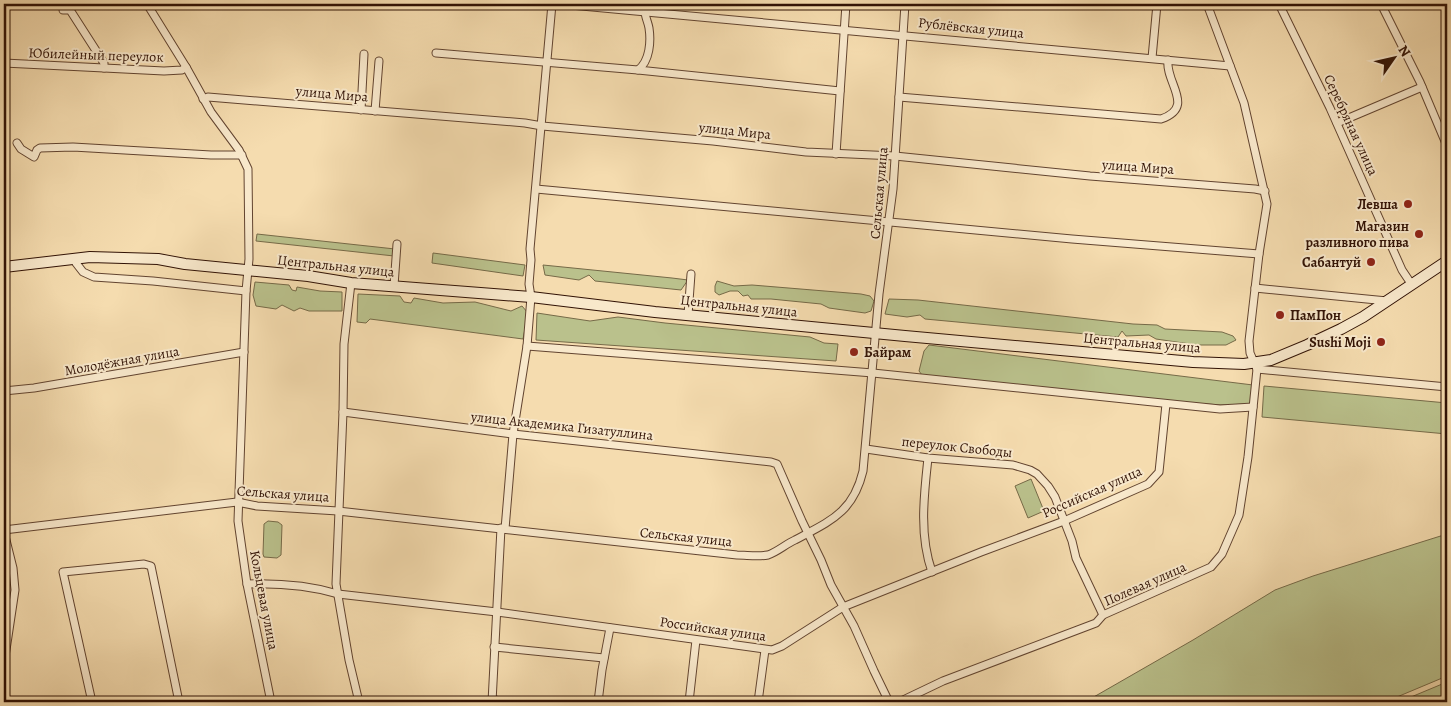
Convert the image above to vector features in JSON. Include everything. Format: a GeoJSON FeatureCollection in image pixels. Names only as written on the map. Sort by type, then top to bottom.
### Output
{"type":"FeatureCollection","features":[{"type":"Feature","properties":{"kind":"street","name":"Кольцевая улица"},"geometry":{"type":"LineString","coordinates":[[147,4],[211,112],[247,163],[249,173],[249,259],[237,502],[247,584],[271,702]]}},
{"type":"Feature","properties":{"kind":"street"},"geometry":{"type":"LineString","coordinates":[[501,702],[493,701],[494,647],[503,529],[513,434],[527,346],[531,297],[529,284],[530,249],[552,4]]}},
{"type":"Feature","properties":{"kind":"street","name":"Рублёвская улица"},"geometry":{"type":"LineString","coordinates":[[560,4],[903,34],[1230,66]]}},
{"type":"Feature","properties":{"kind":"street"},"geometry":{"type":"LineString","coordinates":[[836,154],[846,4]]}},
{"type":"Feature","properties":{"kind":"street","name":"Сельская улица"},"geometry":{"type":"LineString","coordinates":[[4,531],[237,502],[257,506],[338,511],[727,554],[763,556],[772,554],[836,517],[854,499],[864,471],[879,294],[889,221],[895,156],[905,4]]}},
{"type":"Feature","properties":{"kind":"street"},"geometry":{"type":"LineString","coordinates":[[1152,58],[1158,4]]}},
{"type":"Feature","properties":{"kind":"street"},"geometry":{"type":"LineString","coordinates":[[1207,4],[1244,103],[1267,204],[1248,341],[1250,353],[1256,366],[1285,372],[1447,387]]}},
{"type":"Feature","properties":{"kind":"street","name":"Серебряная улица"},"geometry":{"type":"LineString","coordinates":[[1279,4],[1337,123],[1402,270],[1412,285]]}},
{"type":"Feature","properties":{"kind":"street"},"geometry":{"type":"LineString","coordinates":[[1381,4],[1422,86],[1447,146]]}},
{"type":"Feature","properties":{"kind":"street"},"geometry":{"type":"LineString","coordinates":[[63,10],[70,10],[104,63],[104,68]]}},
{"type":"Feature","properties":{"kind":"street"},"geometry":{"type":"LineString","coordinates":[[638,70],[642,67],[649,49],[646,11]]}},
{"type":"Feature","properties":{"kind":"street"},"geometry":{"type":"LineString","coordinates":[[436,53],[840,90]]}},
{"type":"Feature","properties":{"kind":"street"},"geometry":{"type":"LineString","coordinates":[[361,110],[364,54]]}},
{"type":"Feature","properties":{"kind":"street"},"geometry":{"type":"LineString","coordinates":[[899,97],[1161,119],[1176,111],[1178,105],[1167,66],[1168,60]]}},
{"type":"Feature","properties":{"kind":"street"},"geometry":{"type":"LineString","coordinates":[[375,111],[379,61]]}},
{"type":"Feature","properties":{"kind":"street","name":"Юбилейный переулок"},"geometry":{"type":"LineString","coordinates":[[4,63],[164,71],[186,68]]}},
{"type":"Feature","properties":{"kind":"street"},"geometry":{"type":"LineString","coordinates":[[1337,123],[1422,86]]}},
{"type":"Feature","properties":{"kind":"street","name":"улица Мира"},"geometry":{"type":"LineString","coordinates":[[203,99],[208,96],[525,122],[542,126],[713,141],[806,152],[895,156],[1090,176],[1265,191]]}},
{"type":"Feature","properties":{"kind":"street"},"geometry":{"type":"LineString","coordinates":[[17,143],[21,150],[34,157],[40,148],[73,146],[242,155]]}},
{"type":"Feature","properties":{"kind":"street"},"geometry":{"type":"LineString","coordinates":[[536,189],[1081,240],[1259,254]]}},
{"type":"Feature","properties":{"kind":"street"},"geometry":{"type":"LineString","coordinates":[[394,286],[397,244]]}},
{"type":"Feature","properties":{"kind":"street","name":"Центральная улица"},"geometry":{"type":"LineString","coordinates":[[4,267],[106,256],[158,259],[185,264],[351,283],[531,297],[688,315],[876,333],[1256,366],[1341,329],[1388,301],[1447,261]]}},
{"type":"Feature","properties":{"kind":"street"},"geometry":{"type":"LineString","coordinates":[[75,258],[76,263],[83,272],[94,277],[153,281],[246,292]]}},
{"type":"Feature","properties":{"kind":"street"},"geometry":{"type":"LineString","coordinates":[[688,315],[691,274]]}},
{"type":"Feature","properties":{"kind":"street"},"geometry":{"type":"LineString","coordinates":[[351,283],[344,344],[336,584],[349,660],[359,702]]}},
{"type":"Feature","properties":{"kind":"street"},"geometry":{"type":"LineString","coordinates":[[1255,288],[1388,301]]}},
{"type":"Feature","properties":{"kind":"street"},"geometry":{"type":"LineString","coordinates":[[527,346],[872,373],[1220,409],[1253,407]]}},
{"type":"Feature","properties":{"kind":"street","name":"Молодёжная улица"},"geometry":{"type":"LineString","coordinates":[[4,391],[34,388],[244,352]]}},
{"type":"Feature","properties":{"kind":"street"},"geometry":{"type":"LineString","coordinates":[[1280,356],[1279,365],[1285,372]]}},
{"type":"Feature","properties":{"kind":"street","name":"Полевая улица"},"geometry":{"type":"LineString","coordinates":[[898,702],[943,681],[1096,623],[1103,616],[1211,567],[1222,554],[1239,515],[1248,457],[1256,366]]}},
{"type":"Feature","properties":{"kind":"street","name":"Российская улица"},"geometry":{"type":"LineString","coordinates":[[247,584],[273,583],[316,587],[338,594],[497,612],[772,650],[782,646],[843,607],[1064,521],[1148,484],[1159,472],[1166,404]]}},
{"type":"Feature","properties":{"kind":"street","name":"улица Академика Гизатуллина"},"geometry":{"type":"LineString","coordinates":[[343,412],[513,434],[771,462],[777,464],[802,521],[809,532]]}},
{"type":"Feature","properties":{"kind":"street","name":"переулок Свободы"},"geometry":{"type":"LineString","coordinates":[[866,449],[928,458],[1013,465],[1030,470],[1042,478],[1055,497],[1072,541],[1076,558],[1103,616]]}},
{"type":"Feature","properties":{"kind":"street"},"geometry":{"type":"LineString","coordinates":[[928,458],[923,526],[932,572]]}},
{"type":"Feature","properties":{"kind":"street"},"geometry":{"type":"LineString","coordinates":[[4,531],[13,568],[15,590],[13,615],[4,663]]}},
{"type":"Feature","properties":{"kind":"street"},"geometry":{"type":"LineString","coordinates":[[809,532],[831,585],[854,626],[890,702]]}},
{"type":"Feature","properties":{"kind":"street"},"geometry":{"type":"LineString","coordinates":[[92,702],[63,572],[144,564],[151,566],[179,702]]}},
{"type":"Feature","properties":{"kind":"street"},"geometry":{"type":"LineString","coordinates":[[598,702],[610,628]]}},
{"type":"Feature","properties":{"kind":"street"},"geometry":{"type":"LineString","coordinates":[[688,702],[696,640]]}},
{"type":"Feature","properties":{"kind":"street"},"geometry":{"type":"LineString","coordinates":[[494,647],[604,658]]}},
{"type":"Feature","properties":{"kind":"street"},"geometry":{"type":"LineString","coordinates":[[758,702],[766,650]]}},
{"type":"Feature","properties":{"kind":"green space"},"geometry":{"type":"Polygon","coordinates":[[[257,234],[395,249],[394,256],[256,241],[257,234]]]}},
{"type":"Feature","properties":{"kind":"green space"},"geometry":{"type":"Polygon","coordinates":[[[433,253],[525,265],[523,276],[432,263],[433,253]]]}},
{"type":"Feature","properties":{"kind":"green space"},"geometry":{"type":"Polygon","coordinates":[[[543,265],[688,280],[681,290],[595,281],[589,275],[579,280],[545,275],[543,265]]]}},
{"type":"Feature","properties":{"kind":"green space"},"geometry":{"type":"Polygon","coordinates":[[[717,281],[734,286],[752,285],[861,294],[870,296],[874,301],[871,311],[865,313],[829,308],[821,304],[751,299],[748,295],[743,296],[738,291],[730,291],[719,295],[715,292],[717,281]]]}},
{"type":"Feature","properties":{"kind":"green space"},"geometry":{"type":"Polygon","coordinates":[[[255,282],[289,285],[292,290],[296,291],[297,287],[342,292],[342,311],[309,311],[300,308],[294,311],[282,305],[276,309],[256,306],[253,295],[255,282]]]}},
{"type":"Feature","properties":{"kind":"green space"},"geometry":{"type":"Polygon","coordinates":[[[358,294],[400,296],[404,302],[411,303],[414,298],[443,303],[475,302],[511,311],[522,306],[528,313],[523,339],[370,319],[366,323],[357,322],[358,294]]]}},
{"type":"Feature","properties":{"kind":"green space"},"geometry":{"type":"Polygon","coordinates":[[[889,299],[918,300],[1133,324],[1157,325],[1165,329],[1222,332],[1233,336],[1236,340],[1226,345],[1197,345],[1156,339],[1149,335],[1126,336],[1122,331],[1118,337],[925,319],[920,315],[907,317],[885,314],[889,299]]]}},
{"type":"Feature","properties":{"kind":"green space"},"geometry":{"type":"Polygon","coordinates":[[[537,313],[590,321],[618,317],[810,337],[824,343],[838,344],[836,361],[536,340],[537,313]]]}},
{"type":"Feature","properties":{"kind":"green space"},"geometry":{"type":"Polygon","coordinates":[[[929,345],[1253,385],[1250,404],[1221,405],[1162,401],[922,375],[919,371],[924,351],[929,345]]]}},
{"type":"Feature","properties":{"kind":"green space"},"geometry":{"type":"Polygon","coordinates":[[[1264,386],[1447,403],[1447,434],[1262,417],[1264,386]]]}},
{"type":"Feature","properties":{"kind":"green space"},"geometry":{"type":"Polygon","coordinates":[[[1031,479],[1044,511],[1028,518],[1015,486],[1031,479]]]}},
{"type":"Feature","properties":{"kind":"green space"},"geometry":{"type":"Polygon","coordinates":[[[268,521],[278,522],[282,525],[281,555],[277,558],[264,557],[263,554],[264,524],[268,521]]]}},
{"type":"Feature","properties":{"kind":"green space"},"geometry":{"type":"Polygon","coordinates":[[[1447,534],[1447,676],[1385,702],[1085,702],[1275,590],[1313,576],[1447,534]]]}},
{"type":"Feature","properties":{"kind":"green space"},"geometry":{"type":"Polygon","coordinates":[[[1447,682],[1447,699],[1439,702],[1399,702],[1447,682]]]}},
{"type":"Feature","properties":{"kind":"place","name":"Левша"},"geometry":{"type":"Point","coordinates":[1408,204]}},
{"type":"Feature","properties":{"kind":"place","name":"Магазин разливного пива"},"geometry":{"type":"Point","coordinates":[1419,234]}},
{"type":"Feature","properties":{"kind":"place","name":"Сабантуй"},"geometry":{"type":"Point","coordinates":[1371,262]}},
{"type":"Feature","properties":{"kind":"place","name":"ПамПон"},"geometry":{"type":"Point","coordinates":[1280,315]}},
{"type":"Feature","properties":{"kind":"place","name":"Sushi Moji"},"geometry":{"type":"Point","coordinates":[1381,342]}},
{"type":"Feature","properties":{"kind":"place","name":"Байрам"},"geometry":{"type":"Point","coordinates":[854,352]}}]}
